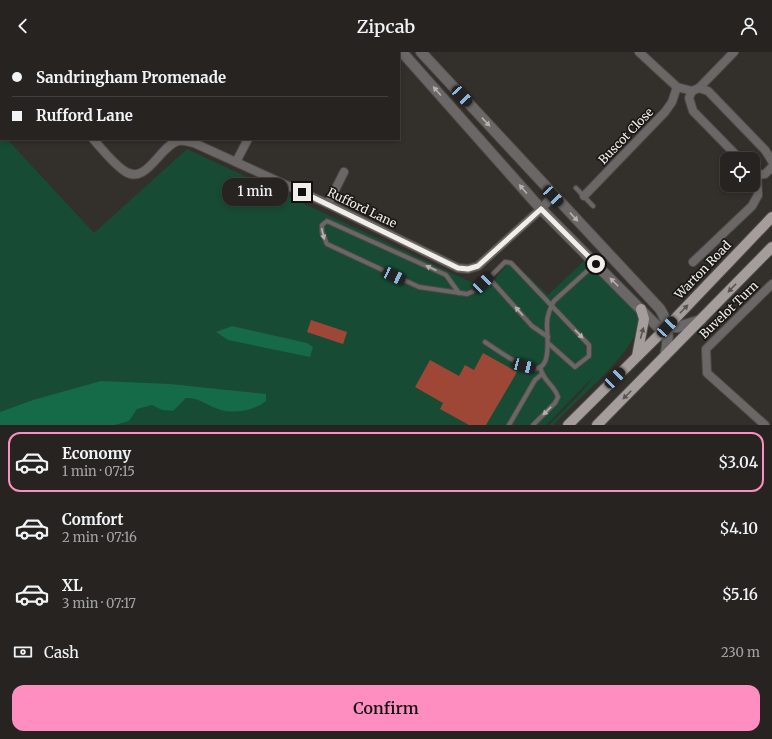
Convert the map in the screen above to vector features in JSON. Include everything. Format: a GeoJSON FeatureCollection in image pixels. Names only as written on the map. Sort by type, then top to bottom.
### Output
{"type":"FeatureCollection","features":[{"type":"Feature","properties":{"kind":"main road","name":"Warton Road"},"geometry":{"type":"LineString","coordinates":[[568,425],[667,327],[772,217]]}},
{"type":"Feature","properties":{"kind":"main road"},"geometry":{"type":"LineString","coordinates":[[597,425],[772,248]]}},
{"type":"Feature","properties":{"kind":"main road"},"geometry":{"type":"LineString","coordinates":[[637,356],[644,319],[641,309]]}},
{"type":"Feature","properties":{"kind":"street"},"geometry":{"type":"LineString","coordinates":[[402,52],[541,209],[658,327],[678,327],[701,320]]}},
{"type":"Feature","properties":{"kind":"street"},"geometry":{"type":"LineString","coordinates":[[421,52],[553,196],[660,309],[665,316],[669,340],[665,356]]}},
{"type":"Feature","properties":{"kind":"street"},"geometry":{"type":"LineString","coordinates":[[639,52],[677,87],[708,91],[765,150],[772,160]]}},
{"type":"Feature","properties":{"kind":"street"},"geometry":{"type":"LineString","coordinates":[[733,152],[693,111],[689,98],[696,89],[734,52]]}},
{"type":"Feature","properties":{"kind":"street","name":"Buscot Close"},"geometry":{"type":"LineString","coordinates":[[584,196],[665,112],[672,102],[677,87]]}},
{"type":"Feature","properties":{"kind":"street","name":"Rufford Lane"},"geometry":{"type":"LineString","coordinates":[[93,140],[124,171],[135,174],[144,172],[170,144],[179,141],[194,143],[328,204],[458,268],[468,269],[478,266],[541,209],[553,196]]}},
{"type":"Feature","properties":{"kind":"street"},"geometry":{"type":"LineString","coordinates":[[236,162],[247,140]]}},
{"type":"Feature","properties":{"kind":"street"},"geometry":{"type":"LineString","coordinates":[[760,174],[765,174],[772,167]]}},
{"type":"Feature","properties":{"kind":"street"},"geometry":{"type":"LineString","coordinates":[[328,204],[344,172]]}},
{"type":"Feature","properties":{"kind":"street"},"geometry":{"type":"LineString","coordinates":[[693,262],[752,206],[758,195],[758,192]]}},
{"type":"Feature","properties":{"kind":"street","name":"Buvelot Turn"},"geometry":{"type":"LineString","coordinates":[[765,425],[707,373],[706,349],[772,284]]}},
{"type":"Feature","properties":{"kind":"street"},"geometry":{"type":"LineString","coordinates":[[576,425],[581,412]]}},
{"type":"Feature","properties":{"kind":"lane"},"geometry":{"type":"LineString","coordinates":[[576,188],[593,206]]}},
{"type":"Feature","properties":{"kind":"lane"},"geometry":{"type":"LineString","coordinates":[[459,293],[446,276],[327,221],[322,225],[322,232],[325,242],[331,246],[419,287],[459,293],[466,294],[478,289],[505,262],[508,261],[589,345],[589,356],[576,367],[548,343]]}},
{"type":"Feature","properties":{"kind":"lane"},"geometry":{"type":"LineString","coordinates":[[484,342],[524,366],[533,369],[545,364],[548,354],[548,311],[554,301],[607,253]]}},
{"type":"Feature","properties":{"kind":"lane"},"geometry":{"type":"LineString","coordinates":[[489,278],[532,326],[548,337]]}},
{"type":"Feature","properties":{"kind":"lane"},"geometry":{"type":"LineString","coordinates":[[533,425],[555,403],[558,397],[556,391],[543,378],[540,367]]}},
{"type":"Feature","properties":{"kind":"lane"},"geometry":{"type":"LineString","coordinates":[[509,425],[535,380],[542,374]]}},
{"type":"Feature","properties":{"kind":"green space"},"geometry":{"type":"Polygon","coordinates":[[[0,140],[8,140],[94,233],[187,149],[486,289],[511,260],[548,295],[586,259],[637,314],[638,326],[632,340],[621,356],[554,425],[549,425],[579,395],[595,375],[546,425],[0,425],[0,140]]]}},
{"type":"Feature","properties":{"kind":"green space"},"geometry":{"type":"Polygon","coordinates":[[[232,326],[307,343],[313,347],[310,357],[228,340],[216,332],[232,326]]]}},
{"type":"Feature","properties":{"kind":"green space"},"geometry":{"type":"Polygon","coordinates":[[[101,381],[170,384],[266,394],[266,401],[251,409],[232,412],[221,410],[196,399],[186,398],[173,411],[162,410],[152,405],[137,409],[129,421],[115,425],[0,425],[0,412],[33,400],[101,381]]]}},
{"type":"Feature","properties":{"kind":"building"},"geometry":{"type":"Polygon","coordinates":[[[311,320],[347,332],[343,344],[307,332],[311,320]]]}},
{"type":"Feature","properties":{"kind":"building"},"geometry":{"type":"Polygon","coordinates":[[[483,353],[517,372],[486,425],[469,425],[440,409],[443,403],[415,387],[430,360],[459,376],[465,365],[474,370],[483,353]]]}},
{"type":"Feature","properties":{"kind":"route"},"geometry":{"type":"LineString","coordinates":[[302,192],[458,268],[468,269],[478,266],[541,209],[596,264]]}}]}
